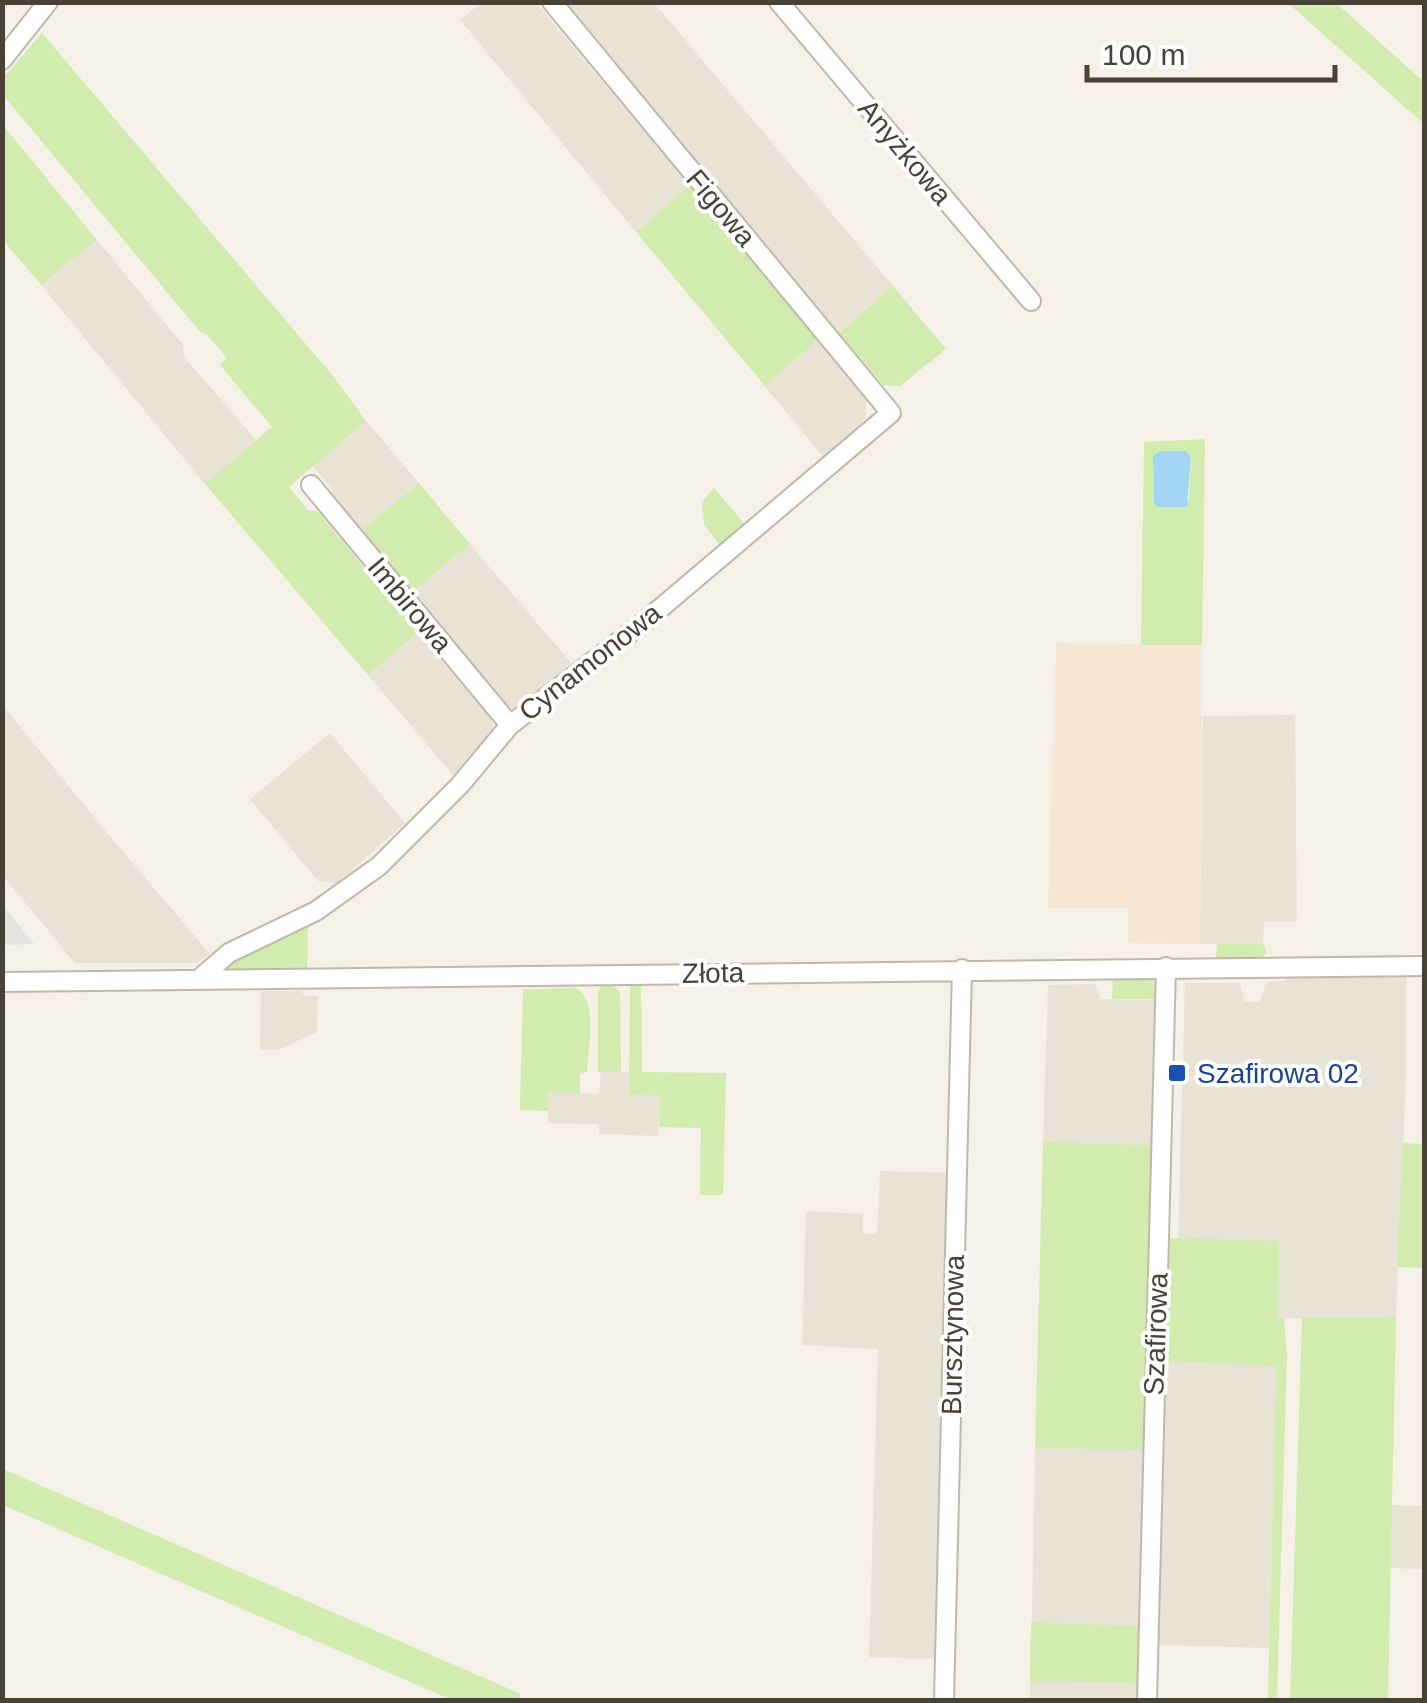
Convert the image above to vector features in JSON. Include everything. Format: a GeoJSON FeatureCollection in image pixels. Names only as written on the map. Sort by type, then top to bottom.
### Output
{"type":"FeatureCollection","features":[{"type":"Feature","properties":{"kind":"street"},"geometry":{"type":"LineString","coordinates":[[2,60],[48,2]]}},
{"type":"Feature","properties":{"kind":"street","name":"Figowa"},"geometry":{"type":"LineString","coordinates":[[552,2],[891,413]]}},
{"type":"Feature","properties":{"kind":"street","name":"Anyżkowa"},"geometry":{"type":"LineString","coordinates":[[778,2],[1030,301]]}},
{"type":"Feature","properties":{"kind":"street","name":"Cynamonowa"},"geometry":{"type":"LineString","coordinates":[[198,980],[229,954],[316,911],[379,866],[460,784],[510,725],[643,622],[891,413]]}},
{"type":"Feature","properties":{"kind":"street","name":"Imbirowa"},"geometry":{"type":"LineString","coordinates":[[311,485],[510,725]]}},
{"type":"Feature","properties":{"kind":"street","name":"Złota"},"geometry":{"type":"LineString","coordinates":[[2,982],[1424,966]]}},
{"type":"Feature","properties":{"kind":"street","name":"Szafirowa"},"geometry":{"type":"LineString","coordinates":[[1147,1700],[1166,967]]}},
{"type":"Feature","properties":{"kind":"street","name":"Bursztynowa"},"geometry":{"type":"LineString","coordinates":[[944,1700],[962,969]]}},
{"type":"Feature","properties":{"kind":"shaded area"},"geometry":{"type":"Polygon","coordinates":[[[481,3],[536,3],[690,185],[636,232],[460,20],[481,3]]]}},
{"type":"Feature","properties":{"kind":"shaded area"},"geometry":{"type":"Polygon","coordinates":[[[575,3],[654,3],[893,286],[839,333],[567,9],[575,3]]]}},
{"type":"Feature","properties":{"kind":"shaded area"},"geometry":{"type":"Polygon","coordinates":[[[97,240],[183,345],[184,357],[257,441],[205,484],[41,285],[97,240]]]}},
{"type":"Feature","properties":{"kind":"shaded area"},"geometry":{"type":"Polygon","coordinates":[[[819,339],[867,397],[864,424],[825,459],[765,386],[819,339]]]}},
{"type":"Feature","properties":{"kind":"shaded area"},"geometry":{"type":"Polygon","coordinates":[[[366,421],[419,483],[359,532],[332,500],[332,490],[313,466],[366,421]]]}},
{"type":"Feature","properties":{"kind":"shaded area"},"geometry":{"type":"Polygon","coordinates":[[[470,544],[571,663],[523,708],[507,708],[412,592],[470,544]]]}},
{"type":"Feature","properties":{"kind":"shaded area"},"geometry":{"type":"Polygon","coordinates":[[[418,632],[493,721],[492,737],[453,775],[368,675],[418,632]]]}},
{"type":"Feature","properties":{"kind":"shaded area"},"geometry":{"type":"Polygon","coordinates":[[[1056,643],[1202,645],[1200,944],[1128,943],[1128,908],[1048,908],[1056,643]]]}},
{"type":"Feature","properties":{"kind":"shaded area"},"geometry":{"type":"Polygon","coordinates":[[[3,706],[210,954],[196,963],[75,963],[3,876],[3,706]]]}},
{"type":"Feature","properties":{"kind":"shaded area"},"geometry":{"type":"Polygon","coordinates":[[[1295,715],[1297,922],[1264,922],[1263,944],[1200,944],[1203,716],[1295,715]]]}},
{"type":"Feature","properties":{"kind":"shaded area"},"geometry":{"type":"Polygon","coordinates":[[[330,733],[405,823],[336,884],[318,881],[250,799],[330,733]]]}},
{"type":"Feature","properties":{"kind":"shaded area"},"geometry":{"type":"Polygon","coordinates":[[[3,906],[34,944],[3,945],[3,906]]]}},
{"type":"Feature","properties":{"kind":"shaded area"},"geometry":{"type":"Polygon","coordinates":[[[1406,975],[1406,1079],[1396,1317],[1278,1319],[1225,1241],[1178,1238],[1185,983],[1240,983],[1244,1001],[1260,1002],[1266,982],[1406,975]]]}},
{"type":"Feature","properties":{"kind":"shaded area"},"geometry":{"type":"Polygon","coordinates":[[[1095,984],[1100,999],[1154,1000],[1151,1145],[1043,1142],[1048,985],[1095,984]]]}},
{"type":"Feature","properties":{"kind":"shaded area"},"geometry":{"type":"Polygon","coordinates":[[[261,991],[301,991],[305,996],[318,996],[317,1032],[278,1050],[260,1050],[261,991]]]}},
{"type":"Feature","properties":{"kind":"shaded area"},"geometry":{"type":"Polygon","coordinates":[[[601,1072],[630,1072],[629,1095],[660,1096],[658,1136],[599,1134],[599,1124],[548,1123],[548,1091],[599,1094],[601,1072]]]}},
{"type":"Feature","properties":{"kind":"shaded area"},"geometry":{"type":"Polygon","coordinates":[[[880,1171],[948,1173],[936,1659],[869,1657],[878,1349],[802,1345],[806,1211],[863,1214],[863,1233],[877,1234],[880,1171]]]}},
{"type":"Feature","properties":{"kind":"shaded area"},"geometry":{"type":"Polygon","coordinates":[[[1166,1361],[1276,1365],[1269,1648],[1158,1645],[1166,1361]]]}},
{"type":"Feature","properties":{"kind":"shaded area"},"geometry":{"type":"Polygon","coordinates":[[[1035,1448],[1144,1450],[1139,1626],[1032,1622],[1035,1448]]]}},
{"type":"Feature","properties":{"kind":"shaded area"},"geometry":{"type":"Polygon","coordinates":[[[1392,1505],[1424,1506],[1424,1569],[1391,1568],[1392,1505]]]}},
{"type":"Feature","properties":{"kind":"shaded area"},"geometry":{"type":"Polygon","coordinates":[[[1030,1681],[1137,1683],[1137,1700],[1030,1700],[1030,1681]]]}},
{"type":"Feature","properties":{"kind":"green space"},"geometry":{"type":"Polygon","coordinates":[[[1288,3],[1336,3],[1424,82],[1424,124],[1288,3]]]}},
{"type":"Feature","properties":{"kind":"green space"},"geometry":{"type":"Polygon","coordinates":[[[42,33],[333,376],[366,421],[289,487],[309,511],[317,511],[418,632],[368,675],[205,484],[272,427],[220,365],[227,358],[200,332],[4,96],[5,76],[42,33]]]}},
{"type":"Feature","properties":{"kind":"green space"},"geometry":{"type":"Polygon","coordinates":[[[3,125],[97,240],[41,285],[3,240],[3,125]]]}},
{"type":"Feature","properties":{"kind":"green space"},"geometry":{"type":"Polygon","coordinates":[[[690,185],[819,339],[765,386],[636,232],[690,185]]]}},
{"type":"Feature","properties":{"kind":"green space"},"geometry":{"type":"Polygon","coordinates":[[[893,286],[946,349],[900,386],[883,385],[839,333],[893,286]]]}},
{"type":"Feature","properties":{"kind":"green space"},"geometry":{"type":"Polygon","coordinates":[[[1205,439],[1202,645],[1141,645],[1144,442],[1205,439]],[[1160,451],[1153,456],[1154,504],[1189,500],[1191,456],[1185,451],[1160,451]]]}},
{"type":"Feature","properties":{"kind":"green space"},"geometry":{"type":"Polygon","coordinates":[[[419,483],[470,544],[412,592],[359,532],[419,483]]]}},
{"type":"Feature","properties":{"kind":"green space"},"geometry":{"type":"Polygon","coordinates":[[[714,488],[747,527],[722,549],[704,524],[702,502],[714,488]]]}},
{"type":"Feature","properties":{"kind":"green space"},"geometry":{"type":"Polygon","coordinates":[[[308,919],[307,971],[225,972],[225,965],[308,919]]]}},
{"type":"Feature","properties":{"kind":"green space"},"geometry":{"type":"Polygon","coordinates":[[[1217,944],[1263,944],[1267,953],[1261,958],[1216,959],[1217,944]]]}},
{"type":"Feature","properties":{"kind":"green space"},"geometry":{"type":"Polygon","coordinates":[[[1113,976],[1150,977],[1159,990],[1159,999],[1112,999],[1113,976]]]}},
{"type":"Feature","properties":{"kind":"green space"},"geometry":{"type":"Polygon","coordinates":[[[633,982],[641,983],[642,1072],[726,1073],[723,1195],[700,1195],[701,1128],[659,1127],[660,1096],[629,1095],[633,982]]]}},
{"type":"Feature","properties":{"kind":"green space"},"geometry":{"type":"Polygon","coordinates":[[[612,984],[620,992],[621,1072],[598,1072],[598,991],[602,985],[612,984]]]}},
{"type":"Feature","properties":{"kind":"green space"},"geometry":{"type":"Polygon","coordinates":[[[576,988],[590,1014],[587,1072],[580,1073],[580,1093],[549,1092],[548,1111],[520,1110],[523,989],[576,988]]]}},
{"type":"Feature","properties":{"kind":"green space"},"geometry":{"type":"Polygon","coordinates":[[[1043,1142],[1151,1145],[1144,1450],[1035,1448],[1043,1142]]]}},
{"type":"Feature","properties":{"kind":"green space"},"geometry":{"type":"Polygon","coordinates":[[[1403,1143],[1424,1144],[1424,1268],[1397,1267],[1403,1143]]]}},
{"type":"Feature","properties":{"kind":"green space"},"geometry":{"type":"Polygon","coordinates":[[[1170,1238],[1279,1241],[1278,1318],[1284,1319],[1287,1355],[1277,1700],[1268,1700],[1276,1366],[1166,1361],[1170,1238]]]}},
{"type":"Feature","properties":{"kind":"green space"},"geometry":{"type":"Polygon","coordinates":[[[1396,1317],[1388,1700],[1290,1700],[1302,1318],[1396,1317]]]}},
{"type":"Feature","properties":{"kind":"green space"},"geometry":{"type":"Polygon","coordinates":[[[3,1469],[521,1694],[518,1700],[452,1700],[3,1505],[3,1469]]]}},
{"type":"Feature","properties":{"kind":"green space"},"geometry":{"type":"Polygon","coordinates":[[[1031,1622],[1139,1626],[1137,1683],[1030,1681],[1031,1622]]]}},
{"type":"Feature","properties":{"kind":"water"},"geometry":{"type":"Polygon","coordinates":[[[1160,451],[1185,451],[1191,456],[1187,507],[1154,504],[1153,456],[1160,451]]]}},
{"type":"Feature","properties":{"kind":"place","name":"Szafirowa 02"},"geometry":{"type":"Point","coordinates":[1177,1073]}}]}
